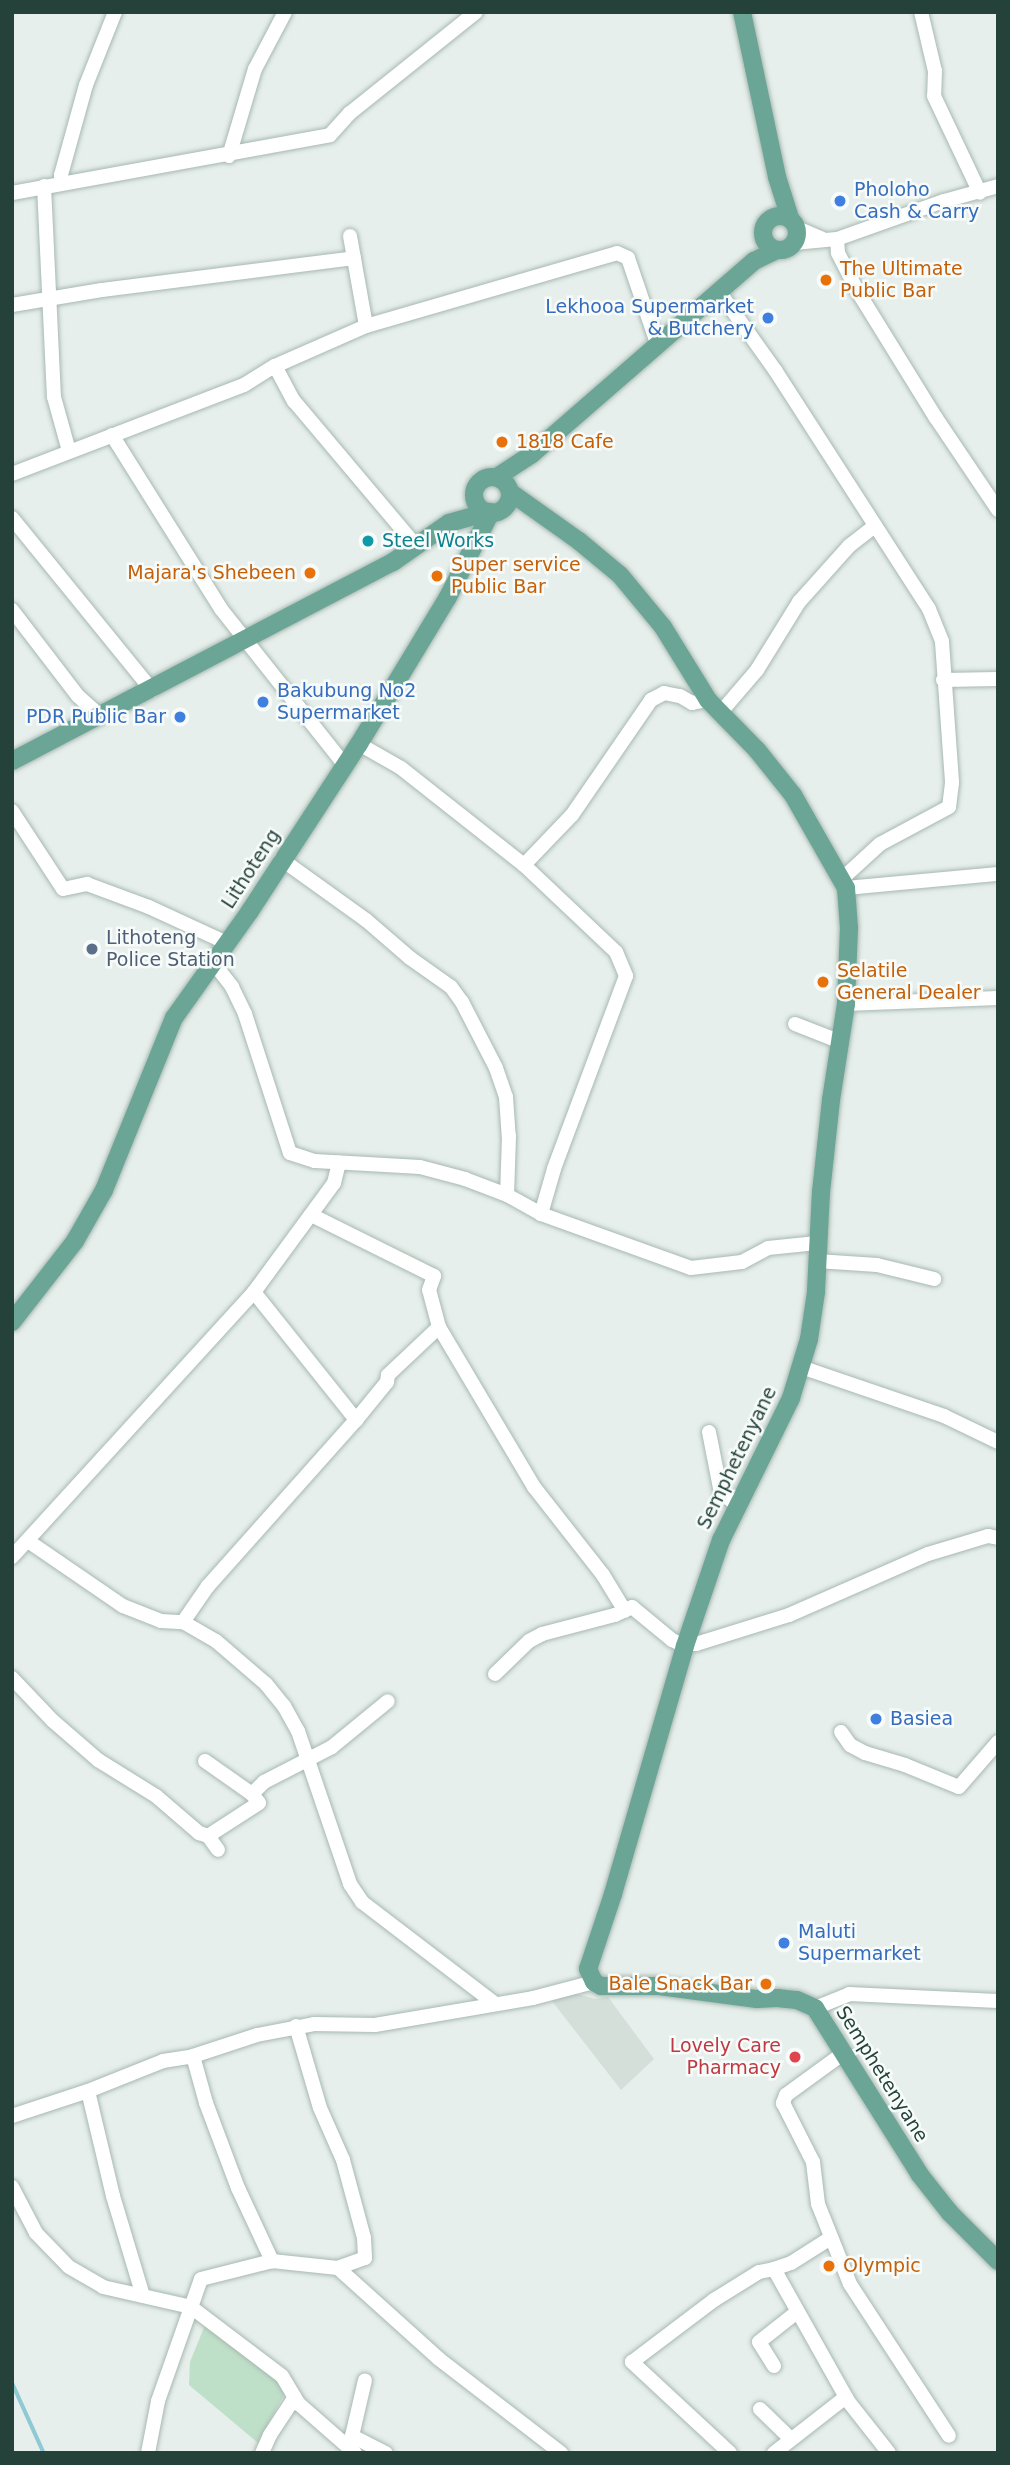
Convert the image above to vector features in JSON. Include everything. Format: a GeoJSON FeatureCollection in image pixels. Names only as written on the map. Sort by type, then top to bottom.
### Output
{"type":"FeatureCollection","features":[{"type":"Feature","properties":{"kind":"main road"},"geometry":{"type":"LineString","coordinates":[[742,12],[777,177],[784,235]]}},
{"type":"Feature","properties":{"kind":"main road"},"geometry":{"type":"LineString","coordinates":[[777,177],[769,219],[764,227],[784,235]]}},
{"type":"Feature","properties":{"kind":"main road"},"geometry":{"type":"LineString","coordinates":[[505,486],[532,454],[784,235]]}},
{"type":"Feature","properties":{"kind":"main road"},"geometry":{"type":"LineString","coordinates":[[12,761],[101,717],[393,562],[449,523],[483,479],[505,486]]}},
{"type":"Feature","properties":{"kind":"main road"},"geometry":{"type":"LineString","coordinates":[[493,512],[510,499],[505,486]]}},
{"type":"Feature","properties":{"kind":"main road","name":"Semphetenyane"},"geometry":{"type":"LineString","coordinates":[[505,486],[620,575],[663,627],[714,706],[757,750],[793,795],[844,884],[849,928],[846,1004],[831,1100],[810,1327],[801,1367],[774,1436],[736,1504],[685,1643],[613,1894],[587,1969],[594,1982],[601,1986],[659,1986],[746,1998],[787,1999],[815,2008],[920,2175],[950,2213],[998,2262]]}},
{"type":"Feature","properties":{"kind":"main road"},"geometry":{"type":"LineString","coordinates":[[474,494],[477,504],[493,512]]}},
{"type":"Feature","properties":{"kind":"main road"},"geometry":{"type":"LineString","coordinates":[[449,523],[493,512],[538,514]]}},
{"type":"Feature","properties":{"kind":"main road","name":"Lithoteng"},"geometry":{"type":"LineString","coordinates":[[12,1322],[75,1241],[104,1190],[174,1018],[359,744],[448,597],[493,512]]}},
{"type":"Feature","properties":{"kind":"street"},"geometry":{"type":"LineString","coordinates":[[62,183],[64,163],[86,85],[115,12]]}},
{"type":"Feature","properties":{"kind":"street"},"geometry":{"type":"LineString","coordinates":[[229,156],[255,69],[285,12]]}},
{"type":"Feature","properties":{"kind":"street"},"geometry":{"type":"LineString","coordinates":[[12,193],[229,156],[330,135],[350,113],[475,12]]}},
{"type":"Feature","properties":{"kind":"street"},"geometry":{"type":"LineString","coordinates":[[921,12],[935,71],[934,96],[980,193]]}},
{"type":"Feature","properties":{"kind":"street"},"geometry":{"type":"LineString","coordinates":[[44,186],[54,397],[69,451]]}},
{"type":"Feature","properties":{"kind":"street"},"geometry":{"type":"LineString","coordinates":[[784,235],[830,239],[998,186]]}},
{"type":"Feature","properties":{"kind":"street"},"geometry":{"type":"LineString","coordinates":[[350,236],[366,326]]}},
{"type":"Feature","properties":{"kind":"street"},"geometry":{"type":"LineString","coordinates":[[830,239],[855,287],[936,418],[998,510]]}},
{"type":"Feature","properties":{"kind":"street"},"geometry":{"type":"LineString","coordinates":[[12,474],[244,385],[275,366],[366,326],[617,253],[628,258],[658,346]]}},
{"type":"Feature","properties":{"kind":"street"},"geometry":{"type":"LineString","coordinates":[[12,305],[355,258]]}},
{"type":"Feature","properties":{"kind":"street"},"geometry":{"type":"LineString","coordinates":[[720,293],[775,370],[875,526],[936,624],[942,642],[952,783],[950,807],[880,845],[844,884]]}},
{"type":"Feature","properties":{"kind":"street"},"geometry":{"type":"LineString","coordinates":[[275,366],[294,401],[416,546]]}},
{"type":"Feature","properties":{"kind":"street"},"geometry":{"type":"LineString","coordinates":[[112,435],[221,609],[344,764]]}},
{"type":"Feature","properties":{"kind":"street"},"geometry":{"type":"LineString","coordinates":[[12,518],[152,690]]}},
{"type":"Feature","properties":{"kind":"street"},"geometry":{"type":"LineString","coordinates":[[524,865],[572,815],[651,699],[664,693],[680,696],[692,703],[714,706],[757,670],[799,601],[849,546],[875,526]]}},
{"type":"Feature","properties":{"kind":"street"},"geometry":{"type":"LineString","coordinates":[[12,610],[78,696],[101,717]]}},
{"type":"Feature","properties":{"kind":"street"},"geometry":{"type":"LineString","coordinates":[[943,680],[998,679]]}},
{"type":"Feature","properties":{"kind":"street"},"geometry":{"type":"LineString","coordinates":[[359,744],[401,768],[524,865],[616,952],[626,976],[554,1169],[541,1214]]}},
{"type":"Feature","properties":{"kind":"street"},"geometry":{"type":"LineString","coordinates":[[12,811],[63,888],[87,884],[227,943]]}},
{"type":"Feature","properties":{"kind":"street"},"geometry":{"type":"LineString","coordinates":[[281,859],[366,920],[451,987],[462,1002],[496,1068],[506,1097],[509,1136],[507,1195]]}},
{"type":"Feature","properties":{"kind":"street"},"geometry":{"type":"LineString","coordinates":[[844,884],[998,874]]}},
{"type":"Feature","properties":{"kind":"street"},"geometry":{"type":"LineString","coordinates":[[212,961],[232,987],[245,1014],[264,1063],[285,1145],[290,1153],[339,1163],[420,1167],[465,1179],[507,1195],[541,1214],[691,1268],[742,1262],[768,1248],[817,1252],[934,1279]]}},
{"type":"Feature","properties":{"kind":"street"},"geometry":{"type":"LineString","coordinates":[[846,1004],[998,998]]}},
{"type":"Feature","properties":{"kind":"street"},"geometry":{"type":"LineString","coordinates":[[794,1024],[841,1042]]}},
{"type":"Feature","properties":{"kind":"street"},"geometry":{"type":"LineString","coordinates":[[12,1557],[254,1292],[334,1183],[339,1163]]}},
{"type":"Feature","properties":{"kind":"street"},"geometry":{"type":"LineString","coordinates":[[311,1215],[434,1276],[429,1290],[439,1327],[534,1487],[603,1575],[625,1611]]}},
{"type":"Feature","properties":{"kind":"street"},"geometry":{"type":"LineString","coordinates":[[254,1292],[356,1420]]}},
{"type":"Feature","properties":{"kind":"street"},"geometry":{"type":"LineString","coordinates":[[183,1622],[208,1586],[356,1420],[387,1382],[388,1375],[439,1327]]}},
{"type":"Feature","properties":{"kind":"street"},"geometry":{"type":"LineString","coordinates":[[801,1367],[944,1416],[998,1441]]}},
{"type":"Feature","properties":{"kind":"street"},"geometry":{"type":"LineString","coordinates":[[709,1432],[721,1493],[736,1504]]}},
{"type":"Feature","properties":{"kind":"street"},"geometry":{"type":"LineString","coordinates":[[495,1674],[529,1641],[542,1634],[632,1607],[672,1640],[696,1644],[789,1615],[928,1554],[988,1536],[998,1538]]}},
{"type":"Feature","properties":{"kind":"street"},"geometry":{"type":"LineString","coordinates":[[28,1541],[123,1606],[160,1621],[183,1622],[216,1641],[266,1684],[284,1706],[309,1758],[324,1813],[350,1884],[362,1902],[494,2003]]}},
{"type":"Feature","properties":{"kind":"street"},"geometry":{"type":"LineString","coordinates":[[12,1678],[53,1721],[98,1760],[156,1796],[199,1833],[208,1836],[218,1850]]}},
{"type":"Feature","properties":{"kind":"street"},"geometry":{"type":"LineString","coordinates":[[252,1794],[264,1782],[332,1747],[388,1702]]}},
{"type":"Feature","properties":{"kind":"street"},"geometry":{"type":"LineString","coordinates":[[841,1732],[850,1745],[876,1758],[905,1765],[959,1787],[998,1742]]}},
{"type":"Feature","properties":{"kind":"street"},"geometry":{"type":"LineString","coordinates":[[205,1761],[252,1794],[258,1803],[208,1836]]}},
{"type":"Feature","properties":{"kind":"street"},"geometry":{"type":"LineString","coordinates":[[12,2116],[88,2091],[163,2061],[193,2056],[257,2035],[296,2026],[375,2025],[533,1998],[594,1982]]}},
{"type":"Feature","properties":{"kind":"street"},"geometry":{"type":"LineString","coordinates":[[815,2008],[849,1994],[998,2001]]}},
{"type":"Feature","properties":{"kind":"street"},"geometry":{"type":"LineString","coordinates":[[148,2453],[158,2401],[201,2278],[272,2262],[338,2268],[365,2258],[364,2238],[343,2160],[320,2108],[296,2026]]}},
{"type":"Feature","properties":{"kind":"street"},"geometry":{"type":"LineString","coordinates":[[845,2052],[786,2095],[783,2103],[813,2162],[818,2204],[849,2284],[949,2436]]}},
{"type":"Feature","properties":{"kind":"street"},"geometry":{"type":"LineString","coordinates":[[193,2056],[206,2103],[233,2176],[272,2262]]}},
{"type":"Feature","properties":{"kind":"street"},"geometry":{"type":"LineString","coordinates":[[88,2091],[113,2196],[143,2296]]}},
{"type":"Feature","properties":{"kind":"street"},"geometry":{"type":"LineString","coordinates":[[12,2187],[36,2233],[69,2267],[103,2287],[191,2307],[282,2376],[299,2404],[352,2444],[386,2453]]}},
{"type":"Feature","properties":{"kind":"street"},"geometry":{"type":"LineString","coordinates":[[730,2453],[632,2362],[714,2300],[758,2272],[791,2263],[830,2239]]}},
{"type":"Feature","properties":{"kind":"street"},"geometry":{"type":"LineString","coordinates":[[338,2268],[439,2359],[561,2453]]}},
{"type":"Feature","properties":{"kind":"street"},"geometry":{"type":"LineString","coordinates":[[774,2269],[846,2398],[889,2453]]}},
{"type":"Feature","properties":{"kind":"street"},"geometry":{"type":"LineString","coordinates":[[774,2366],[758,2342],[797,2312]]}},
{"type":"Feature","properties":{"kind":"street"},"geometry":{"type":"LineString","coordinates":[[352,2444],[365,2380]]}},
{"type":"Feature","properties":{"kind":"street"},"geometry":{"type":"LineString","coordinates":[[262,2453],[270,2435],[295,2397]]}},
{"type":"Feature","properties":{"kind":"street"},"geometry":{"type":"LineString","coordinates":[[774,2453],[846,2398]]}},
{"type":"Feature","properties":{"kind":"street"},"geometry":{"type":"LineString","coordinates":[[760,2409],[791,2439]]}},
{"type":"Feature","properties":{"kind":"shaded area"},"geometry":{"type":"Polygon","coordinates":[[[574,1993],[595,1999],[608,1997],[654,2059],[621,2090],[552,2001],[574,1993]]]}},
{"type":"Feature","properties":{"kind":"green space"},"geometry":{"type":"Polygon","coordinates":[[[205,2325],[287,2389],[258,2443],[189,2385],[190,2362],[205,2325]]]}},
{"type":"Feature","properties":{"kind":"waterway"},"geometry":{"type":"LineString","coordinates":[[12,2382],[44,2453]]}},
{"type":"Feature","properties":{"kind":"place","name":"Pholoho Cash & Carry"},"geometry":{"type":"Point","coordinates":[840,201]}},
{"type":"Feature","properties":{"kind":"place","name":"The Ultimate Public Bar"},"geometry":{"type":"Point","coordinates":[826,280]}},
{"type":"Feature","properties":{"kind":"place","name":"Lekhooa Supermarket & Butchery"},"geometry":{"type":"Point","coordinates":[768,318]}},
{"type":"Feature","properties":{"kind":"place","name":"1818 Cafe"},"geometry":{"type":"Point","coordinates":[502,442]}},
{"type":"Feature","properties":{"kind":"place","name":"Steel Works"},"geometry":{"type":"Point","coordinates":[368,541]}},
{"type":"Feature","properties":{"kind":"place","name":"Majara's Shebeen"},"geometry":{"type":"Point","coordinates":[310,573]}},
{"type":"Feature","properties":{"kind":"place","name":"Super service Public Bar"},"geometry":{"type":"Point","coordinates":[437,576]}},
{"type":"Feature","properties":{"kind":"place","name":"Bakubung No2 Supermarket"},"geometry":{"type":"Point","coordinates":[263,702]}},
{"type":"Feature","properties":{"kind":"place","name":"PDR Public Bar"},"geometry":{"type":"Point","coordinates":[180,717]}},
{"type":"Feature","properties":{"kind":"place","name":"Lithoteng Police Station"},"geometry":{"type":"Point","coordinates":[92,949]}},
{"type":"Feature","properties":{"kind":"place","name":"Selatile General Dealer"},"geometry":{"type":"Point","coordinates":[823,982]}},
{"type":"Feature","properties":{"kind":"place","name":"Basiea"},"geometry":{"type":"Point","coordinates":[876,1719]}},
{"type":"Feature","properties":{"kind":"place","name":"Maluti Supermarket"},"geometry":{"type":"Point","coordinates":[784,1943]}},
{"type":"Feature","properties":{"kind":"place","name":"Bale Snack Bar"},"geometry":{"type":"Point","coordinates":[766,1984]}},
{"type":"Feature","properties":{"kind":"place","name":"Lovely Care Pharmacy"},"geometry":{"type":"Point","coordinates":[795,2057]}},
{"type":"Feature","properties":{"kind":"place","name":"Olympic"},"geometry":{"type":"Point","coordinates":[829,2266]}}]}
